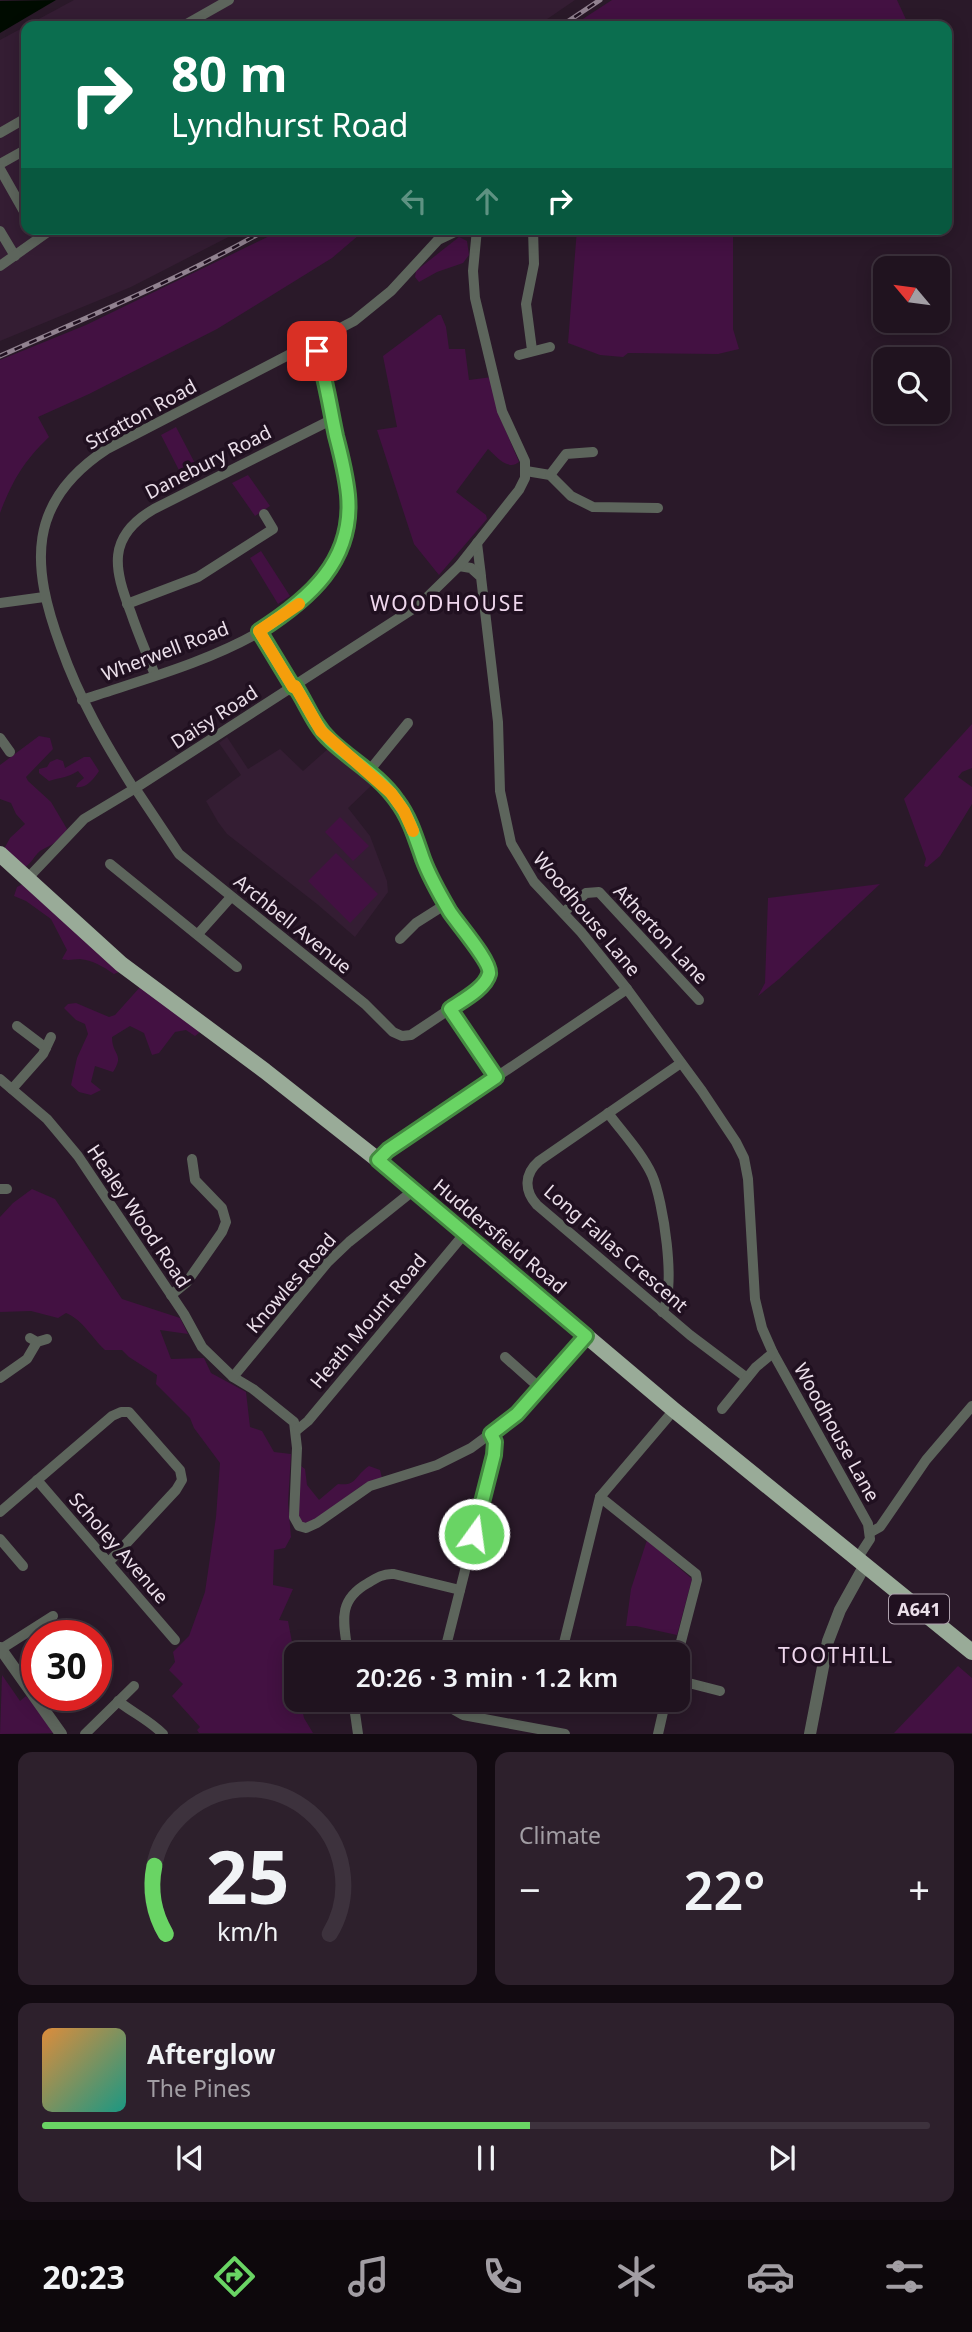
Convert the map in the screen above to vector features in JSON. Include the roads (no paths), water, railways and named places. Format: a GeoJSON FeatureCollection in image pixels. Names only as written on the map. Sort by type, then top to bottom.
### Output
{"type":"FeatureCollection","features":[{"type":"Feature","properties":{"kind":"main road","name":"Huddersfield Road"},"geometry":{"type":"LineString","coordinates":[[0,854],[121,964],[265,1071],[378,1160],[674,1409],[972,1652]]}},
{"type":"Feature","properties":{"kind":"street"},"geometry":{"type":"LineString","coordinates":[[192,21],[229,0]]}},
{"type":"Feature","properties":{"kind":"street"},"geometry":{"type":"LineString","coordinates":[[0,133],[21,121]]}},
{"type":"Feature","properties":{"kind":"street"},"geometry":{"type":"LineString","coordinates":[[21,153],[0,167],[21,206]]}},
{"type":"Feature","properties":{"kind":"street"},"geometry":{"type":"LineString","coordinates":[[0,231],[15,256]]}},
{"type":"Feature","properties":{"kind":"street"},"geometry":{"type":"LineString","coordinates":[[0,266],[15,256],[36,235]]}},
{"type":"Feature","properties":{"kind":"street","name":"Stratton Road"},"geometry":{"type":"LineString","coordinates":[[135,789],[82,700],[44,597],[40,556],[44,531],[56,502],[82,468],[115,444],[354,321],[373,308],[438,240],[447,235]]}},
{"type":"Feature","properties":{"kind":"street"},"geometry":{"type":"LineString","coordinates":[[476,235],[473,271],[475,298],[502,411],[526,471],[523,485],[459,566],[471,568],[481,577]]}},
{"type":"Feature","properties":{"kind":"street"},"geometry":{"type":"LineString","coordinates":[[532,350],[526,304],[534,264],[533,235]]}},
{"type":"Feature","properties":{"kind":"street","name":"Wherwell Road"},"geometry":{"type":"LineString","coordinates":[[82,700],[218,653],[259,631],[312,592],[330,568],[342,544],[348,498],[333,419],[314,342]]}},
{"type":"Feature","properties":{"kind":"street"},"geometry":{"type":"LineString","coordinates":[[519,355],[550,347]]}},
{"type":"Feature","properties":{"kind":"street","name":"Danebury Road"},"geometry":{"type":"LineString","coordinates":[[155,675],[119,581],[118,555],[124,538],[135,522],[154,509],[333,419]]}},
{"type":"Feature","properties":{"kind":"street"},"geometry":{"type":"LineString","coordinates":[[551,475],[566,454],[590,452],[593,440]]}},
{"type":"Feature","properties":{"kind":"street"},"geometry":{"type":"LineString","coordinates":[[526,471],[551,475],[568,493],[588,506],[658,508]]}},
{"type":"Feature","properties":{"kind":"street"},"geometry":{"type":"LineString","coordinates":[[127,604],[194,579],[244,548],[273,528],[264,514]]}},
{"type":"Feature","properties":{"kind":"street","name":"Woodhouse Lane"},"geometry":{"type":"LineString","coordinates":[[477,543],[498,722],[500,792],[506,829],[529,876],[564,912],[627,989],[731,1134],[744,1158],[748,1179],[755,1299],[762,1328],[773,1353],[869,1524],[870,1539],[861,1562]]}},
{"type":"Feature","properties":{"kind":"street","name":"Daisy Road"},"geometry":{"type":"LineString","coordinates":[[27,879],[84,819],[410,612],[437,590],[459,566]]}},
{"type":"Feature","properties":{"kind":"street"},"geometry":{"type":"LineString","coordinates":[[0,603],[44,597]]}},
{"type":"Feature","properties":{"kind":"street","name":"Wherwell Road"},"geometry":{"type":"LineString","coordinates":[[259,631],[321,731],[369,771],[404,811],[427,869],[446,904]]}},
{"type":"Feature","properties":{"kind":"street"},"geometry":{"type":"LineString","coordinates":[[369,771],[408,723]]}},
{"type":"Feature","properties":{"kind":"street"},"geometry":{"type":"LineString","coordinates":[[0,738],[10,752]]}},
{"type":"Feature","properties":{"kind":"street","name":"Archbell Avenue"},"geometry":{"type":"LineString","coordinates":[[135,789],[175,850],[365,1004],[398,1035],[417,1032],[482,985],[489,976],[490,970],[486,961],[446,904]]}},
{"type":"Feature","properties":{"kind":"street"},"geometry":{"type":"LineString","coordinates":[[110,864],[237,967]]}},
{"type":"Feature","properties":{"kind":"street","name":"Atherton Lane"},"geometry":{"type":"LineString","coordinates":[[564,912],[586,893],[598,892],[699,1000]]}},
{"type":"Feature","properties":{"kind":"street"},"geometry":{"type":"LineString","coordinates":[[198,934],[230,897]]}},
{"type":"Feature","properties":{"kind":"street"},"geometry":{"type":"LineString","coordinates":[[400,939],[416,923],[446,904]]}},
{"type":"Feature","properties":{"kind":"street"},"geometry":{"type":"LineString","coordinates":[[378,1160],[388,1150],[627,989]]}},
{"type":"Feature","properties":{"kind":"street"},"geometry":{"type":"LineString","coordinates":[[450,1009],[496,1077]]}},
{"type":"Feature","properties":{"kind":"street"},"geometry":{"type":"LineString","coordinates":[[17,1026],[46,1048]]}},
{"type":"Feature","properties":{"kind":"street"},"geometry":{"type":"LineString","coordinates":[[12,1089],[46,1048],[51,1037]]}},
{"type":"Feature","properties":{"kind":"street","name":"Long Fallas Crescent"},"geometry":{"type":"LineString","coordinates":[[681,1063],[534,1165],[528,1177],[527,1189],[537,1206],[662,1312],[747,1378]]}},
{"type":"Feature","properties":{"kind":"street","name":"Healey Wood Road"},"geometry":{"type":"LineString","coordinates":[[0,1079],[47,1119],[78,1156],[171,1295],[202,1348],[235,1379],[253,1389],[292,1419],[297,1430]]}},
{"type":"Feature","properties":{"kind":"street"},"geometry":{"type":"LineString","coordinates":[[608,1113],[649,1170],[660,1197],[669,1292],[662,1312]]}},
{"type":"Feature","properties":{"kind":"street"},"geometry":{"type":"LineString","coordinates":[[171,1295],[187,1282],[224,1227],[225,1213],[195,1180],[192,1159]]}},
{"type":"Feature","properties":{"kind":"street","name":"Knowles Road"},"geometry":{"type":"LineString","coordinates":[[235,1379],[327,1263],[414,1190]]}},
{"type":"Feature","properties":{"kind":"street","name":"Heath Mount Road"},"geometry":{"type":"LineString","coordinates":[[297,1430],[303,1427],[465,1233]]}},
{"type":"Feature","properties":{"kind":"street"},"geometry":{"type":"LineString","coordinates":[[297,1430],[294,1517],[297,1525],[304,1528],[325,1518],[370,1486],[437,1465],[471,1448],[517,1414],[586,1336]]}},
{"type":"Feature","properties":{"kind":"street"},"geometry":{"type":"LineString","coordinates":[[0,1378],[26,1359],[38,1340]]}},
{"type":"Feature","properties":{"kind":"street"},"geometry":{"type":"LineString","coordinates":[[722,1409],[759,1364],[773,1353]]}},
{"type":"Feature","properties":{"kind":"street"},"geometry":{"type":"LineString","coordinates":[[505,1357],[541,1389]]}},
{"type":"Feature","properties":{"kind":"street"},"geometry":{"type":"LineString","coordinates":[[871,1532],[880,1528],[926,1460],[972,1406]]}},
{"type":"Feature","properties":{"kind":"street"},"geometry":{"type":"LineString","coordinates":[[564,1642],[600,1497],[674,1409]]}},
{"type":"Feature","properties":{"kind":"street"},"geometry":{"type":"LineString","coordinates":[[0,1511],[112,1416],[125,1412],[135,1417],[180,1469],[182,1480],[176,1490],[109,1562]]}},
{"type":"Feature","properties":{"kind":"street"},"geometry":{"type":"LineString","coordinates":[[447,1642],[494,1455],[495,1442],[491,1434]]}},
{"type":"Feature","properties":{"kind":"street","name":"Scholey Avenue"},"geometry":{"type":"LineString","coordinates":[[37,1480],[175,1640]]}},
{"type":"Feature","properties":{"kind":"street"},"geometry":{"type":"LineString","coordinates":[[600,1497],[696,1574],[697,1580],[681,1642]]}},
{"type":"Feature","properties":{"kind":"street"},"geometry":{"type":"LineString","coordinates":[[0,1539],[23,1566]]}},
{"type":"Feature","properties":{"kind":"street"},"geometry":{"type":"LineString","coordinates":[[810,1734],[828,1641],[861,1562]]}},
{"type":"Feature","properties":{"kind":"street"},"geometry":{"type":"LineString","coordinates":[[346,1642],[343,1619],[346,1604],[351,1595],[373,1580],[394,1574],[460,1590]]}},
{"type":"Feature","properties":{"kind":"street"},"geometry":{"type":"LineString","coordinates":[[53,1616],[0,1649],[61,1734]]}},
{"type":"Feature","properties":{"kind":"street"},"geometry":{"type":"LineString","coordinates":[[690,1683],[720,1691]]}},
{"type":"Feature","properties":{"kind":"street"},"geometry":{"type":"LineString","coordinates":[[85,1734],[134,1686]]}},
{"type":"Feature","properties":{"kind":"street"},"geometry":{"type":"LineString","coordinates":[[118,1701],[135,1715],[146,1718],[163,1734]]}},
{"type":"Feature","properties":{"kind":"street"},"geometry":{"type":"LineString","coordinates":[[355,1712],[358,1734]]}},
{"type":"Feature","properties":{"kind":"street"},"geometry":{"type":"LineString","coordinates":[[458,1712],[565,1734]]}},
{"type":"Feature","properties":{"kind":"street"},"geometry":{"type":"LineString","coordinates":[[658,1734],[663,1712]]}},
{"type":"Feature","properties":{"kind":"railway"},"geometry":{"type":"LineString","coordinates":[[568,21],[600,0]]}},
{"type":"Feature","properties":{"kind":"railway"},"geometry":{"type":"LineString","coordinates":[[0,356],[169,280],[256,235]]}},
{"type":"Feature","properties":{"kind":"district","name":"WOODHOUSE"},"geometry":{"type":"Point","coordinates":[448,603]}},
{"type":"Feature","properties":{"kind":"district","name":"TOOTHILL"},"geometry":{"type":"Point","coordinates":[836,1655]}}]}
